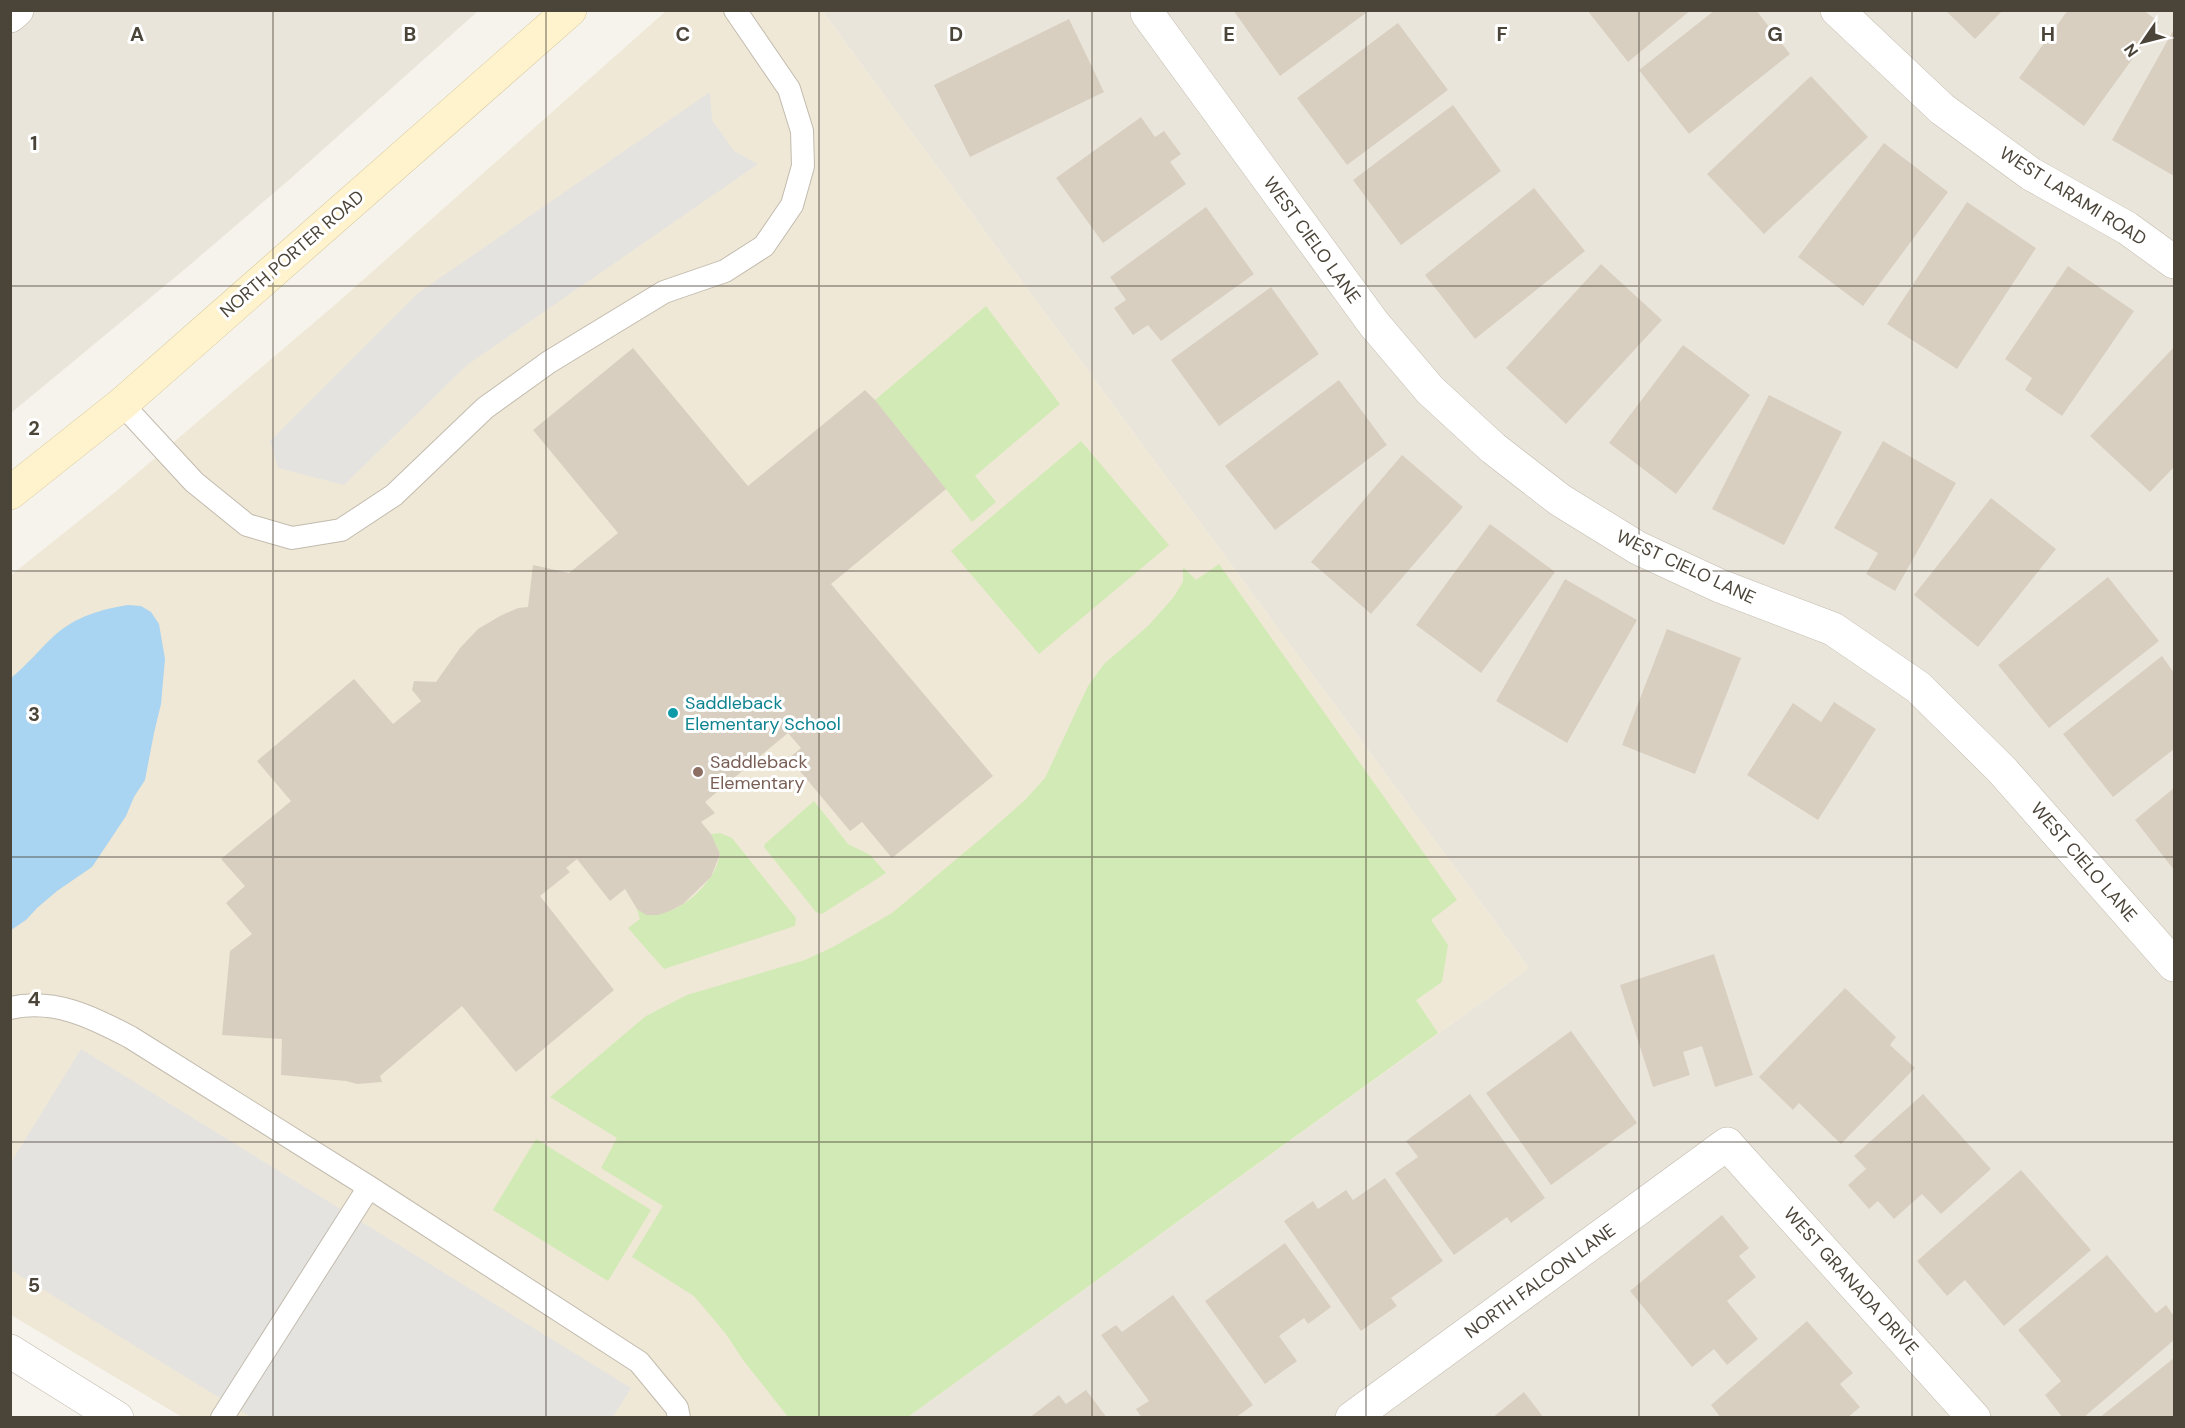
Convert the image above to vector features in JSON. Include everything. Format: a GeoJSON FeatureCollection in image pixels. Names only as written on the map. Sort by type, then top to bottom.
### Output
{"type":"FeatureCollection","features":[{"type":"Feature","properties":{"kind":"street"},"geometry":{"type":"LineString","coordinates":[[10,16],[17,10]]}},
{"type":"Feature","properties":{"kind":"street","name":"NORTH PORTER ROAD"},"geometry":{"type":"LineString","coordinates":[[10,493],[122,404],[570,10]]}},
{"type":"Feature","properties":{"kind":"street","name":"WEST LARAMI ROAD"},"geometry":{"type":"LineString","coordinates":[[1837,10],[1942,109],[2031,174],[2127,228],[2175,262]]}},
{"type":"Feature","properties":{"kind":"street","name":"WEST CIELO LANE"},"geometry":{"type":"LineString","coordinates":[[1148,12],[1374,324],[1430,390],[1477,434],[1560,500],[1638,548],[1720,586],[1833,629],[1918,687],[2002,770],[2175,965]]}},
{"type":"Feature","properties":{"kind":"street","name":"NORTH FALCON LANE"},"geometry":{"type":"LineString","coordinates":[[1352,1418],[1727,1144]]}},
{"type":"Feature","properties":{"kind":"street","name":"WEST GRANADA DRIVE"},"geometry":{"type":"LineString","coordinates":[[1727,1144],[1974,1418]]}},
{"type":"Feature","properties":{"kind":"street"},"geometry":{"type":"LineString","coordinates":[[10,1351],[117,1418]]}},
{"type":"Feature","properties":{"kind":"lane"},"geometry":{"type":"LineString","coordinates":[[122,404],[194,482],[247,525],[292,538],[341,530],[394,495],[484,408],[549,362],[664,292],[725,271],[764,246],[792,206],[803,166],[802,131],[789,89],[735,10]]}},
{"type":"Feature","properties":{"kind":"lane"},"geometry":{"type":"LineString","coordinates":[[10,1008],[52,1005],[89,1016],[130,1037],[369,1186],[639,1362],[677,1408],[679,1418]]}},
{"type":"Feature","properties":{"kind":"lane"},"geometry":{"type":"LineString","coordinates":[[222,1418],[369,1186]]}},
{"type":"Feature","properties":{"kind":"shaded area"},"geometry":{"type":"Polygon","coordinates":[[[11,11],[478,11],[290,179],[11,413],[11,11]]]}},
{"type":"Feature","properties":{"kind":"shaded area","name":"Saddleback Elementary"},"geometry":{"type":"Polygon","coordinates":[[[666,11],[822,11],[1529,968],[908,1417],[182,1417],[11,1315],[10,576],[114,493],[337,303],[666,11]]]}},
{"type":"Feature","properties":{"kind":"shaded area"},"geometry":{"type":"Polygon","coordinates":[[[822,11],[2174,11],[2174,1417],[908,1417],[1529,968],[822,11]]]}},
{"type":"Feature","properties":{"kind":"shaded area"},"geometry":{"type":"Polygon","coordinates":[[[710,92],[712,120],[734,151],[758,164],[467,365],[344,485],[278,468],[270,441],[418,293],[710,92]]]}},
{"type":"Feature","properties":{"kind":"shaded area"},"geometry":{"type":"Polygon","coordinates":[[[81,1049],[631,1388],[613,1417],[251,1417],[11,1270],[10,1164],[81,1049]]]}},
{"type":"Feature","properties":{"kind":"green space"},"geometry":{"type":"Polygon","coordinates":[[[986,306],[1060,404],[975,476],[996,502],[972,522],[875,400],[986,306]]]}},
{"type":"Feature","properties":{"kind":"green space"},"geometry":{"type":"Polygon","coordinates":[[[1081,441],[1169,545],[1039,654],[951,551],[1081,441]]]}},
{"type":"Feature","properties":{"kind":"green space"},"geometry":{"type":"Polygon","coordinates":[[[1219,564],[1457,900],[1431,920],[1448,945],[1442,982],[1416,1000],[1438,1033],[908,1417],[788,1417],[743,1360],[726,1334],[694,1296],[632,1257],[663,1206],[601,1168],[617,1138],[550,1097],[646,1016],[687,995],[805,960],[833,947],[892,913],[1025,800],[1045,778],[1088,686],[1104,664],[1148,626],[1173,598],[1183,582],[1183,567],[1196,580],[1219,564]]]}},
{"type":"Feature","properties":{"kind":"green space"},"geometry":{"type":"Polygon","coordinates":[[[814,801],[848,844],[870,855],[886,873],[822,914],[816,912],[764,847],[814,801]]]}},
{"type":"Feature","properties":{"kind":"green space"},"geometry":{"type":"Polygon","coordinates":[[[720,833],[732,838],[796,918],[795,926],[664,969],[628,928],[640,919],[637,909],[657,914],[668,912],[688,901],[705,885],[717,866],[720,854],[711,834],[720,833]]]}},
{"type":"Feature","properties":{"kind":"green space"},"geometry":{"type":"Polygon","coordinates":[[[536,1139],[651,1210],[608,1281],[493,1210],[536,1139]]]}},
{"type":"Feature","properties":{"kind":"water"},"geometry":{"type":"Polygon","coordinates":[[[128,605],[141,606],[151,612],[159,624],[165,659],[161,704],[145,780],[126,816],[92,867],[57,891],[26,920],[11,930],[11,678],[55,635],[71,623],[108,609],[128,605]]]}},
{"type":"Feature","properties":{"kind":"building"},"geometry":{"type":"Polygon","coordinates":[[[1233,10],[1370,10],[1280,76],[1233,10]]]}},
{"type":"Feature","properties":{"kind":"building"},"geometry":{"type":"Polygon","coordinates":[[[1587,10],[1691,10],[1628,62],[1587,10]]]}},
{"type":"Feature","properties":{"kind":"building"},"geometry":{"type":"Polygon","coordinates":[[[1715,10],[1756,10],[1790,54],[1689,134],[1639,70],[1715,10]]]}},
{"type":"Feature","properties":{"kind":"building"},"geometry":{"type":"Polygon","coordinates":[[[1945,10],[2003,10],[1975,39],[1945,10]]]}},
{"type":"Feature","properties":{"kind":"building"},"geometry":{"type":"Polygon","coordinates":[[[2068,10],[2143,10],[2159,22],[2084,126],[2019,78],[2068,10]]]}},
{"type":"Feature","properties":{"kind":"building"},"geometry":{"type":"Polygon","coordinates":[[[1069,19],[1104,92],[970,157],[934,85],[1069,19]]]}},
{"type":"Feature","properties":{"kind":"building"},"geometry":{"type":"Polygon","coordinates":[[[1398,23],[1448,90],[1347,165],[1297,98],[1398,23]]]}},
{"type":"Feature","properties":{"kind":"building"},"geometry":{"type":"Polygon","coordinates":[[[2174,29],[2174,176],[2112,140],[2174,29]]]}},
{"type":"Feature","properties":{"kind":"building"},"geometry":{"type":"Polygon","coordinates":[[[1811,76],[1868,137],[1764,234],[1707,174],[1811,76]]]}},
{"type":"Feature","properties":{"kind":"building"},"geometry":{"type":"Polygon","coordinates":[[[1453,105],[1501,171],[1401,245],[1353,180],[1453,105]]]}},
{"type":"Feature","properties":{"kind":"building"},"geometry":{"type":"Polygon","coordinates":[[[1141,117],[1155,137],[1164,131],[1181,154],[1170,162],[1186,184],[1103,243],[1056,178],[1141,117]]]}},
{"type":"Feature","properties":{"kind":"building"},"geometry":{"type":"Polygon","coordinates":[[[1884,143],[1948,192],[1863,306],[1798,257],[1884,143]]]}},
{"type":"Feature","properties":{"kind":"building"},"geometry":{"type":"Polygon","coordinates":[[[1534,188],[1585,251],[1475,339],[1425,275],[1534,188]]]}},
{"type":"Feature","properties":{"kind":"building"},"geometry":{"type":"Polygon","coordinates":[[[1967,202],[2036,248],[1957,369],[1887,324],[1967,202]]]}},
{"type":"Feature","properties":{"kind":"building"},"geometry":{"type":"Polygon","coordinates":[[[1206,207],[1254,274],[1161,341],[1148,325],[1133,335],[1114,308],[1126,300],[1110,277],[1206,207]]]}},
{"type":"Feature","properties":{"kind":"building"},"geometry":{"type":"Polygon","coordinates":[[[1601,264],[1662,320],[1566,424],[1506,368],[1601,264]]]}},
{"type":"Feature","properties":{"kind":"building"},"geometry":{"type":"Polygon","coordinates":[[[2068,266],[2134,311],[2062,416],[2025,390],[2032,378],[2005,359],[2068,266]]]}},
{"type":"Feature","properties":{"kind":"building"},"geometry":{"type":"Polygon","coordinates":[[[1271,287],[1319,354],[1219,426],[1171,360],[1271,287]]]}},
{"type":"Feature","properties":{"kind":"building"},"geometry":{"type":"Polygon","coordinates":[[[1683,345],[1750,395],[1676,494],[1609,443],[1683,345]]]}},
{"type":"Feature","properties":{"kind":"building"},"geometry":{"type":"Polygon","coordinates":[[[2174,347],[2174,467],[2150,492],[2090,436],[2174,347]]]}},
{"type":"Feature","properties":{"kind":"building","name":"Saddleback Elementary School"},"geometry":{"type":"Polygon","coordinates":[[[633,348],[748,486],[865,390],[875,400],[946,489],[831,584],[993,776],[892,858],[862,822],[850,831],[789,758],[801,748],[788,733],[705,802],[715,813],[701,822],[711,834],[720,854],[711,877],[683,904],[658,915],[646,915],[637,909],[625,889],[610,901],[577,859],[566,868],[570,872],[540,896],[614,990],[516,1072],[462,1006],[380,1076],[382,1082],[357,1084],[281,1075],[282,1039],[222,1035],[230,951],[252,934],[226,903],[245,886],[221,859],[291,801],[257,761],[354,679],[393,724],[421,701],[412,690],[414,681],[436,682],[460,648],[478,629],[518,608],[528,607],[533,565],[569,573],[618,533],[533,430],[633,348]]]}},
{"type":"Feature","properties":{"kind":"building"},"geometry":{"type":"Polygon","coordinates":[[[1339,380],[1387,445],[1275,530],[1225,466],[1339,380]]]}},
{"type":"Feature","properties":{"kind":"building"},"geometry":{"type":"Polygon","coordinates":[[[1769,395],[1842,432],[1784,545],[1712,509],[1769,395]]]}},
{"type":"Feature","properties":{"kind":"building"},"geometry":{"type":"Polygon","coordinates":[[[1883,441],[1956,483],[1895,591],[1866,574],[1878,553],[1834,528],[1883,441]]]}},
{"type":"Feature","properties":{"kind":"building"},"geometry":{"type":"Polygon","coordinates":[[[1402,455],[1463,507],[1371,614],[1311,562],[1402,455]]]}},
{"type":"Feature","properties":{"kind":"building"},"geometry":{"type":"Polygon","coordinates":[[[1991,498],[2056,549],[1978,647],[1914,595],[1991,498]]]}},
{"type":"Feature","properties":{"kind":"building"},"geometry":{"type":"Polygon","coordinates":[[[1490,524],[1555,572],[1481,673],[1416,625],[1490,524]]]}},
{"type":"Feature","properties":{"kind":"building"},"geometry":{"type":"Polygon","coordinates":[[[2108,577],[2159,641],[2049,728],[1998,665],[2108,577]]]}},
{"type":"Feature","properties":{"kind":"building"},"geometry":{"type":"Polygon","coordinates":[[[1565,579],[1637,620],[1567,743],[1496,701],[1565,579]]]}},
{"type":"Feature","properties":{"kind":"building"},"geometry":{"type":"Polygon","coordinates":[[[1667,629],[1741,658],[1695,774],[1622,745],[1667,629]]]}},
{"type":"Feature","properties":{"kind":"building"},"geometry":{"type":"Polygon","coordinates":[[[2162,656],[2174,673],[2174,749],[2113,797],[2063,734],[2162,656]]]}},
{"type":"Feature","properties":{"kind":"building"},"geometry":{"type":"Polygon","coordinates":[[[1834,702],[1876,729],[1818,820],[1747,775],[1793,703],[1821,722],[1834,702]]]}},
{"type":"Feature","properties":{"kind":"building"},"geometry":{"type":"Polygon","coordinates":[[[2174,788],[2174,870],[2135,820],[2174,788]]]}},
{"type":"Feature","properties":{"kind":"building"},"geometry":{"type":"Polygon","coordinates":[[[1714,954],[1753,1075],[1715,1087],[1702,1046],[1683,1052],[1690,1075],[1653,1087],[1620,985],[1714,954]]]}},
{"type":"Feature","properties":{"kind":"building"},"geometry":{"type":"Polygon","coordinates":[[[1845,988],[1896,1037],[1890,1045],[1915,1068],[1841,1144],[1799,1103],[1793,1110],[1759,1077],[1845,988]]]}},
{"type":"Feature","properties":{"kind":"building"},"geometry":{"type":"Polygon","coordinates":[[[1571,1031],[1637,1123],[1551,1185],[1486,1093],[1571,1031]]]}},
{"type":"Feature","properties":{"kind":"building"},"geometry":{"type":"Polygon","coordinates":[[[1470,1094],[1545,1198],[1511,1223],[1507,1217],[1454,1255],[1395,1173],[1418,1157],[1406,1141],[1470,1094]]]}},
{"type":"Feature","properties":{"kind":"building"},"geometry":{"type":"Polygon","coordinates":[[[1923,1094],[1991,1169],[1941,1214],[1922,1194],[1894,1219],[1878,1201],[1869,1209],[1848,1185],[1866,1169],[1854,1156],[1923,1094]]]}},
{"type":"Feature","properties":{"kind":"building"},"geometry":{"type":"Polygon","coordinates":[[[2021,1170],[2091,1250],[2004,1326],[1965,1280],[1947,1296],[1917,1261],[2021,1170]]]}},
{"type":"Feature","properties":{"kind":"building"},"geometry":{"type":"Polygon","coordinates":[[[1385,1178],[1443,1261],[1391,1298],[1397,1306],[1361,1331],[1284,1221],[1313,1201],[1318,1209],[1346,1190],[1353,1200],[1385,1178]]]}},
{"type":"Feature","properties":{"kind":"building"},"geometry":{"type":"Polygon","coordinates":[[[1722,1215],[1749,1248],[1739,1256],[1756,1277],[1727,1301],[1758,1339],[1727,1365],[1714,1349],[1692,1367],[1630,1291],[1722,1215]]]}},
{"type":"Feature","properties":{"kind":"building"},"geometry":{"type":"Polygon","coordinates":[[[1285,1243],[1331,1307],[1308,1324],[1304,1318],[1279,1336],[1297,1361],[1265,1384],[1205,1301],[1285,1243]]]}},
{"type":"Feature","properties":{"kind":"building"},"geometry":{"type":"Polygon","coordinates":[[[2107,1255],[2156,1313],[2166,1305],[2174,1316],[2174,1340],[2083,1418],[2063,1418],[2045,1395],[2061,1381],[2018,1330],[2107,1255]]]}},
{"type":"Feature","properties":{"kind":"building"},"geometry":{"type":"Polygon","coordinates":[[[1173,1295],[1253,1405],[1235,1418],[1142,1418],[1136,1409],[1149,1401],[1101,1335],[1116,1325],[1122,1332],[1173,1295]]]}},
{"type":"Feature","properties":{"kind":"building"},"geometry":{"type":"Polygon","coordinates":[[[1807,1321],[1853,1373],[1840,1384],[1860,1407],[1847,1418],[1721,1418],[1711,1405],[1807,1321]]]}},
{"type":"Feature","properties":{"kind":"building"},"geometry":{"type":"Polygon","coordinates":[[[2174,1358],[2174,1418],[2099,1418],[2174,1358]]]}},
{"type":"Feature","properties":{"kind":"building"},"geometry":{"type":"Polygon","coordinates":[[[1086,1390],[1107,1418],[1029,1418],[1059,1395],[1066,1404],[1086,1390]]]}},
{"type":"Feature","properties":{"kind":"building"},"geometry":{"type":"Polygon","coordinates":[[[1524,1392],[1544,1418],[1492,1418],[1524,1392]]]}},
{"type":"Feature","properties":{"kind":"place","name":"Saddleback Elementary School"},"geometry":{"type":"Point","coordinates":[673,713]}},
{"type":"Feature","properties":{"kind":"place","name":"Saddleback Elementary"},"geometry":{"type":"Point","coordinates":[698,772]}}]}
